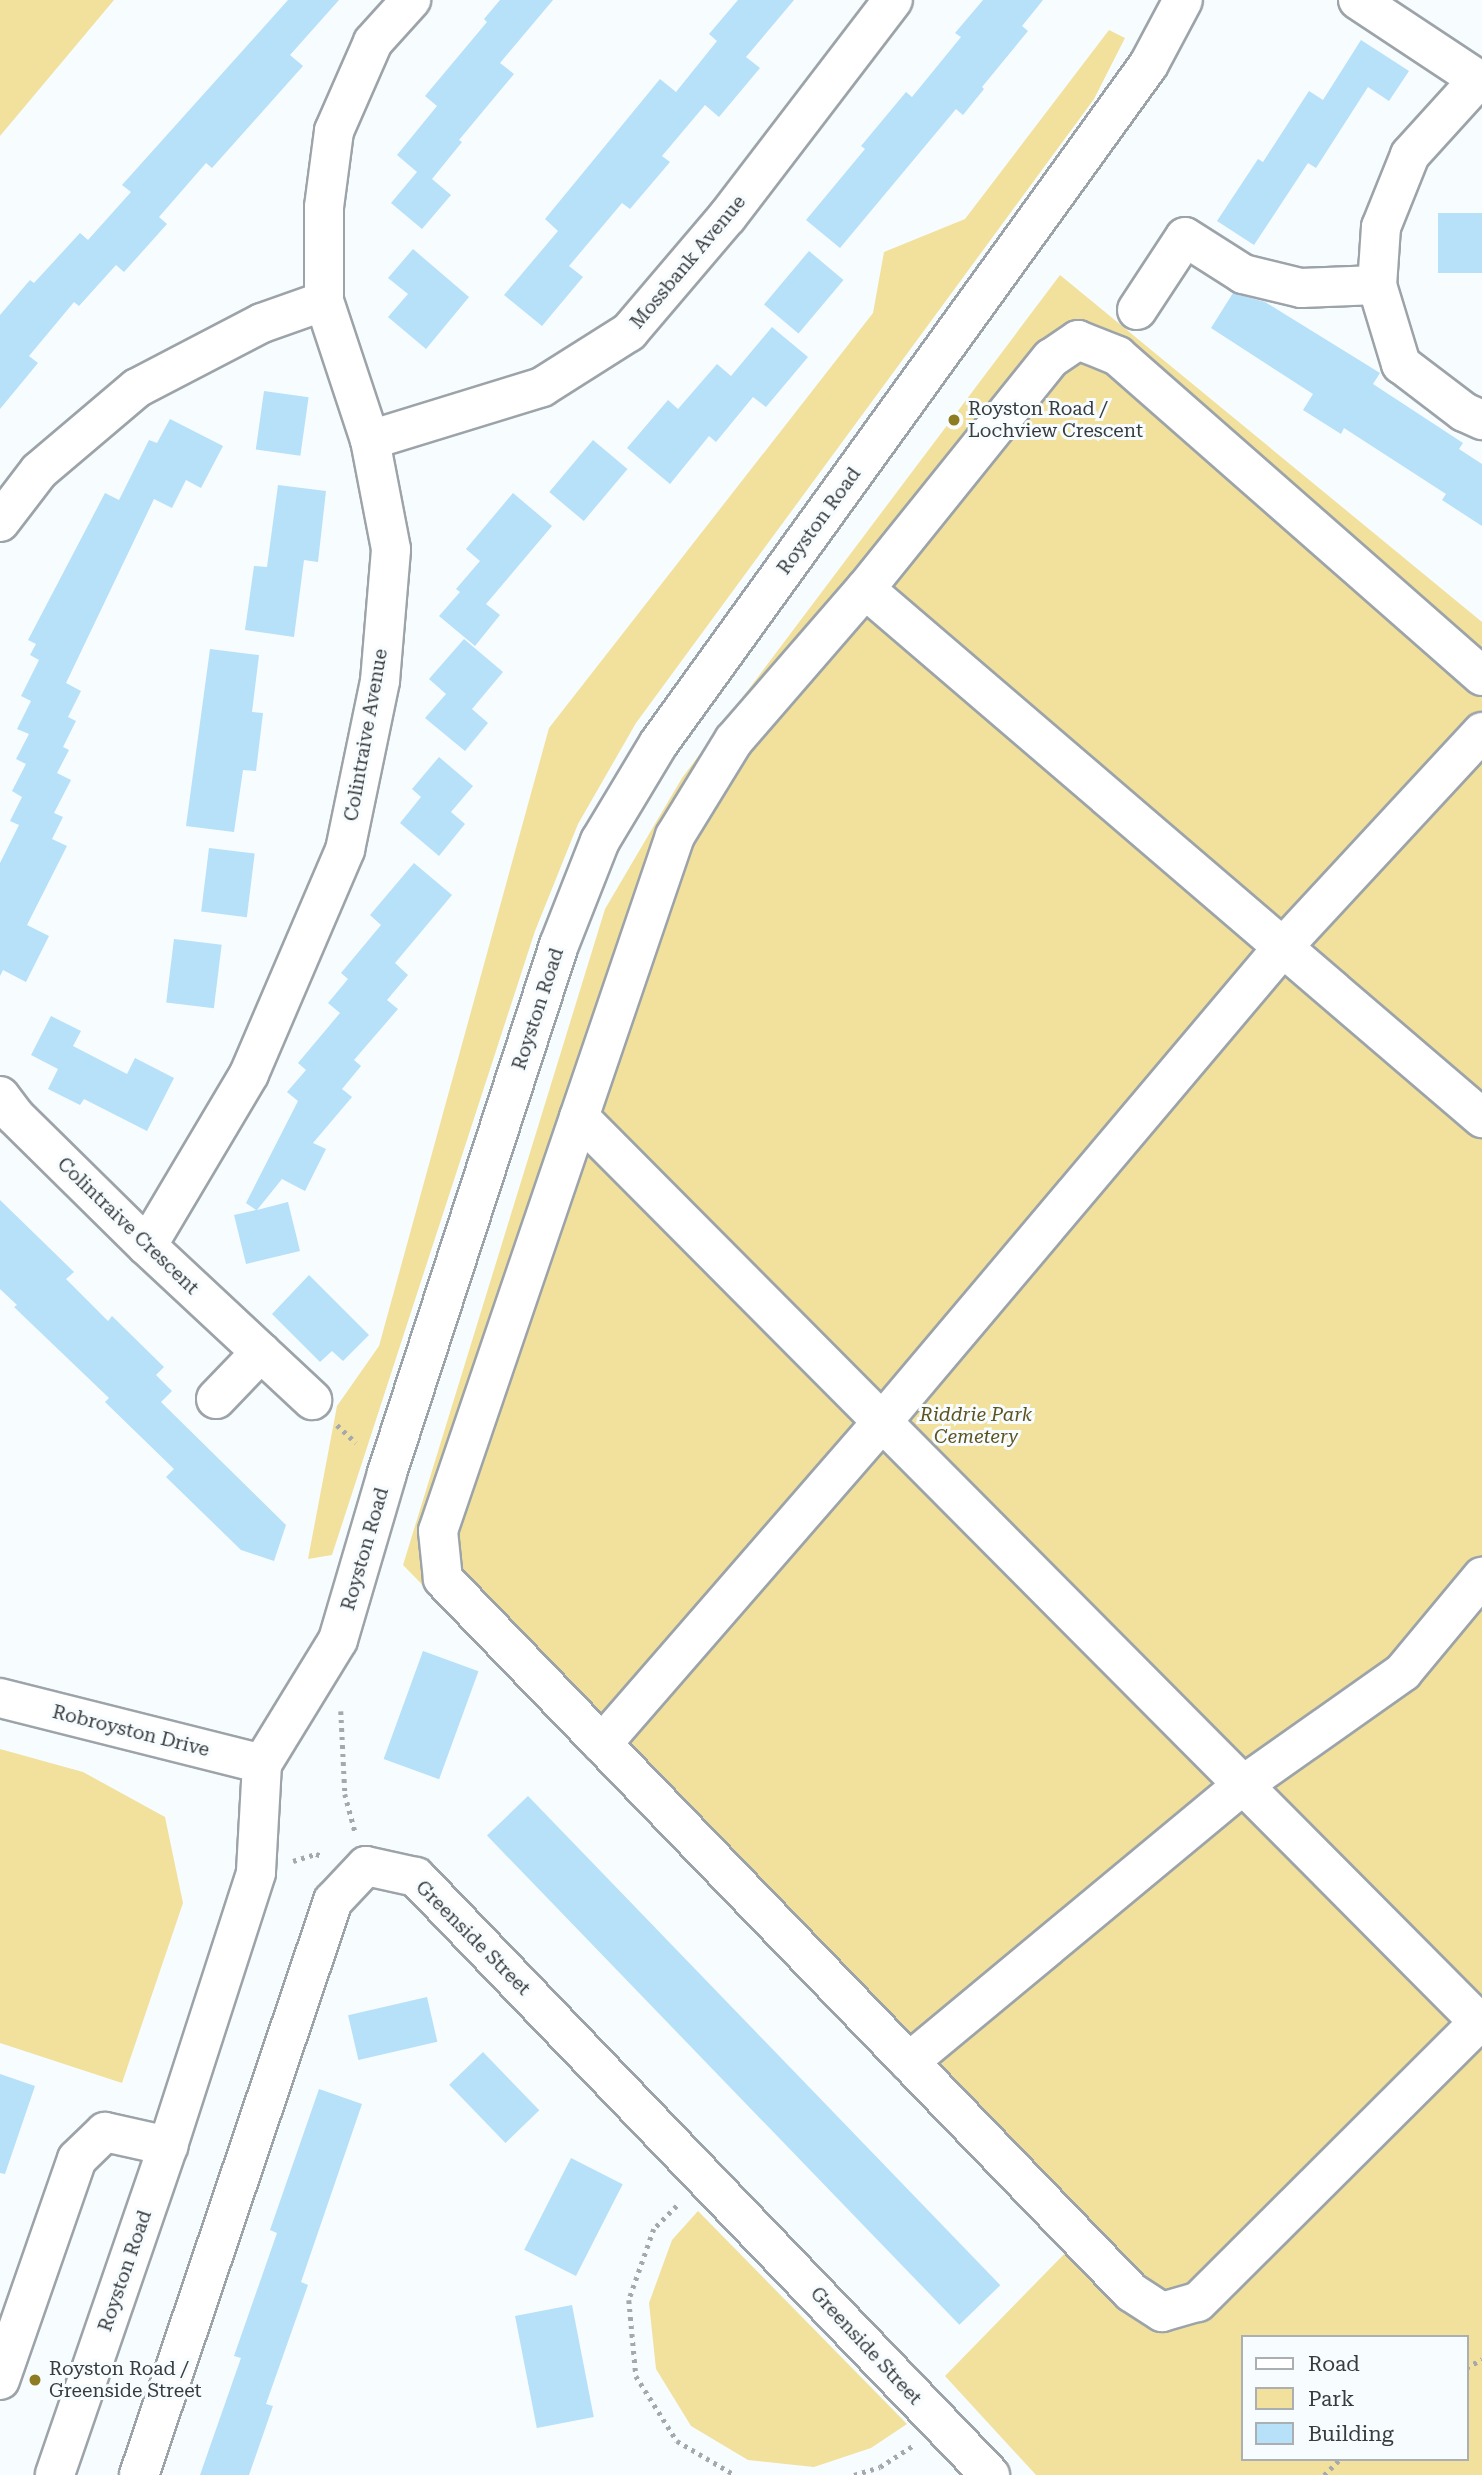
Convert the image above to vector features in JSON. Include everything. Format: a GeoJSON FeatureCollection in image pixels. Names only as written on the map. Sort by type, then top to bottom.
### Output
{"type":"FeatureCollection","features":[{"type":"Feature","properties":{"kind":"street","name":"Colintraive Avenue"},"geometry":{"type":"LineString","coordinates":[[147,1246],[249,1074],[345,850],[380,681],[391,549],[370,440],[324,301],[324,207],[334,131],[373,42],[411,0]]}},
{"type":"Feature","properties":{"kind":"street","name":"Mossbank Avenue"},"geometry":{"type":"LineString","coordinates":[[370,440],[542,387],[629,332],[727,217],[893,0]]}},
{"type":"Feature","properties":{"kind":"street","name":"Royston Road"},"geometry":{"type":"LineString","coordinates":[[55,2475],[168,2146],[256,1873],[262,1764],[338,1640],[387,1473],[559,945],[600,841],[659,743],[1149,64],[1183,0]]}},
{"type":"Feature","properties":{"kind":"street"},"geometry":{"type":"LineString","coordinates":[[1358,0],[1480,81],[1410,155],[1381,227],[1377,285],[1401,363],[1464,412],[1482,421]]}},
{"type":"Feature","properties":{"kind":"street"},"geometry":{"type":"LineString","coordinates":[[1137,310],[1185,237],[1243,274],[1301,288],[1377,285]]}},
{"type":"Feature","properties":{"kind":"street"},"geometry":{"type":"LineString","coordinates":[[0,522],[39,471],[137,388],[261,323],[324,301]]}},
{"type":"Feature","properties":{"kind":"street"},"geometry":{"type":"LineString","coordinates":[[579,1117],[1480,2020],[1198,2302],[1162,2312],[1131,2292],[443,1579],[438,1531],[579,1117],[676,836],[734,740],[865,589],[1051,358],[1077,340],[1118,356],[1482,676]]}},
{"type":"Feature","properties":{"kind":"street"},"geometry":{"type":"LineString","coordinates":[[865,589],[1482,1118]]}},
{"type":"Feature","properties":{"kind":"street"},"geometry":{"type":"LineString","coordinates":[[602,1744],[882,1422],[1283,947],[1482,732]]}},
{"type":"Feature","properties":{"kind":"street","name":"Colintraive Crescent"},"geometry":{"type":"LineString","coordinates":[[0,1096],[15,1116],[147,1246],[312,1400]]}},
{"type":"Feature","properties":{"kind":"street"},"geometry":{"type":"LineString","coordinates":[[216,1399],[261,1352]]}},
{"type":"Feature","properties":{"kind":"street"},"geometry":{"type":"LineString","coordinates":[[909,2062],[1243,1785],[1403,1672],[1482,1577]]}},
{"type":"Feature","properties":{"kind":"street","name":"Robroyston Drive"},"geometry":{"type":"LineString","coordinates":[[0,1698],[262,1764]]}},
{"type":"Feature","properties":{"kind":"street"},"geometry":{"type":"LineString","coordinates":[[139,2475],[333,1901],[366,1866]]}},
{"type":"Feature","properties":{"kind":"street","name":"Greenside Street"},"geometry":{"type":"LineString","coordinates":[[366,1866],[416,1877],[990,2475]]}},
{"type":"Feature","properties":{"kind":"street"},"geometry":{"type":"LineString","coordinates":[[0,2381],[77,2160],[105,2132],[168,2146]]}},
{"type":"Feature","properties":{"kind":"path"},"geometry":{"type":"LineString","coordinates":[[312,1400],[387,1473]]}},
{"type":"Feature","properties":{"kind":"path"},"geometry":{"type":"LineString","coordinates":[[256,1873],[316,1854],[366,1866],[345,1794],[341,1704]]}},
{"type":"Feature","properties":{"kind":"path"},"geometry":{"type":"LineString","coordinates":[[706,2177],[654,2229],[629,2300],[636,2376],[677,2441],[735,2475]]}},
{"type":"Feature","properties":{"kind":"path"},"geometry":{"type":"LineString","coordinates":[[854,2475],[880,2467],[942,2426]]}},
{"type":"Feature","properties":{"kind":"path"},"geometry":{"type":"LineString","coordinates":[[1324,2475],[1338,2461]]}},
{"type":"Feature","properties":{"kind":"green space"},"geometry":{"type":"Polygon","coordinates":[[[0,0],[114,0],[0,136],[0,0]]]}},
{"type":"Feature","properties":{"kind":"green space"},"geometry":{"type":"Polygon","coordinates":[[[1109,30],[1125,38],[1094,99],[636,723],[578,824],[535,931],[332,1555],[308,1559],[337,1406],[379,1346],[549,728],[873,313],[884,252],[965,219],[1109,30]]]}},
{"type":"Feature","properties":{"kind":"green space","name":"Riddrie Park Cemetery"},"geometry":{"type":"Polygon","coordinates":[[[1060,275],[1482,622],[1482,2475],[1036,2475],[945,2376],[1071,2247],[403,1565],[605,909],[682,778],[1060,275]]]}},
{"type":"Feature","properties":{"kind":"green space"},"geometry":{"type":"Polygon","coordinates":[[[0,1749],[83,1772],[165,1817],[183,1903],[122,2083],[0,2043],[0,1749]]]}},
{"type":"Feature","properties":{"kind":"green space"},"geometry":{"type":"Polygon","coordinates":[[[698,2211],[907,2424],[871,2448],[814,2467],[748,2460],[691,2426],[656,2369],[649,2303],[672,2240],[698,2211]]]}},
{"type":"Feature","properties":{"kind":"building"},"geometry":{"type":"Polygon","coordinates":[[[288,0],[339,0],[290,55],[303,66],[212,168],[206,163],[159,217],[167,224],[124,272],[116,265],[79,306],[74,302],[29,356],[38,363],[0,409],[0,315],[30,280],[34,283],[80,233],[88,240],[131,192],[122,185],[288,0]]]}},
{"type":"Feature","properties":{"kind":"building"},"geometry":{"type":"Polygon","coordinates":[[[500,0],[553,0],[500,63],[514,74],[459,140],[462,142],[432,179],[451,195],[422,229],[391,203],[417,172],[397,155],[437,106],[425,96],[487,22],[484,19],[500,0]]]}},
{"type":"Feature","properties":{"kind":"building"},"geometry":{"type":"Polygon","coordinates":[[[738,0],[794,0],[746,57],[760,68],[719,117],[705,105],[662,156],[670,162],[630,209],[622,203],[569,266],[583,277],[542,326],[504,295],[558,231],[545,219],[660,79],[676,92],[717,41],[709,34],[738,0]]]}},
{"type":"Feature","properties":{"kind":"building"},"geometry":{"type":"Polygon","coordinates":[[[983,0],[1043,0],[1022,26],[1028,31],[982,87],[984,89],[963,115],[956,109],[840,248],[806,220],[865,149],[861,146],[906,92],[912,97],[961,37],[955,33],[983,0]]]}},
{"type":"Feature","properties":{"kind":"building"},"geometry":{"type":"Polygon","coordinates":[[[1361,40],[1409,71],[1389,101],[1368,87],[1316,168],[1308,163],[1254,245],[1217,221],[1258,159],[1263,162],[1309,91],[1323,100],[1361,40]]]}},
{"type":"Feature","properties":{"kind":"building"},"geometry":{"type":"Polygon","coordinates":[[[1438,213],[1482,213],[1482,273],[1438,273],[1438,213]]]}},
{"type":"Feature","properties":{"kind":"building"},"geometry":{"type":"Polygon","coordinates":[[[413,249],[469,297],[426,349],[388,317],[408,294],[388,278],[413,249]]]}},
{"type":"Feature","properties":{"kind":"building"},"geometry":{"type":"Polygon","coordinates":[[[809,251],[843,280],[798,334],[764,305],[809,251]]]}},
{"type":"Feature","properties":{"kind":"building"},"geometry":{"type":"Polygon","coordinates":[[[1233,293],[1265,302],[1380,373],[1373,384],[1463,443],[1459,449],[1482,464],[1482,526],[1442,500],[1446,494],[1344,428],[1341,434],[1303,410],[1313,394],[1211,328],[1233,293]]]}},
{"type":"Feature","properties":{"kind":"building"},"geometry":{"type":"Polygon","coordinates":[[[772,327],[808,357],[766,407],[753,397],[716,442],[709,436],[670,484],[627,448],[668,400],[678,409],[717,364],[731,376],[772,327]]]}},
{"type":"Feature","properties":{"kind":"building"},"geometry":{"type":"Polygon","coordinates":[[[264,391],[309,397],[300,456],[256,449],[264,391]]]}},
{"type":"Feature","properties":{"kind":"building"},"geometry":{"type":"Polygon","coordinates":[[[170,419],[223,446],[201,488],[186,480],[172,508],[154,499],[66,683],[81,691],[68,717],[76,721],[63,747],[69,750],[57,773],[71,780],[54,813],[63,817],[52,839],[67,846],[27,925],[49,936],[26,982],[3,970],[0,976],[0,863],[19,825],[10,821],[22,797],[12,791],[26,764],[16,759],[29,734],[17,729],[31,701],[21,696],[39,660],[30,655],[36,644],[28,640],[105,493],[119,500],[149,440],[157,443],[170,419]]]}},
{"type":"Feature","properties":{"kind":"building"},"geometry":{"type":"Polygon","coordinates":[[[593,440],[627,469],[584,521],[549,492],[593,440]]]}},
{"type":"Feature","properties":{"kind":"building"},"geometry":{"type":"Polygon","coordinates":[[[278,485],[326,491],[318,562],[304,560],[294,637],[245,630],[254,566],[267,567],[278,485]]]}},
{"type":"Feature","properties":{"kind":"building"},"geometry":{"type":"Polygon","coordinates":[[[513,493],[552,526],[486,604],[500,615],[475,646],[439,616],[460,592],[456,589],[480,561],[466,549],[513,493]]]}},
{"type":"Feature","properties":{"kind":"building"},"geometry":{"type":"Polygon","coordinates":[[[464,639],[503,672],[472,709],[488,723],[465,751],[425,718],[446,694],[429,679],[464,639]]]}},
{"type":"Feature","properties":{"kind":"building"},"geometry":{"type":"Polygon","coordinates":[[[210,649],[259,655],[252,712],[263,713],[256,771],[243,770],[234,832],[186,826],[210,649]]]}},
{"type":"Feature","properties":{"kind":"building"},"geometry":{"type":"Polygon","coordinates":[[[439,757],[473,786],[451,812],[465,824],[439,856],[400,823],[421,797],[412,789],[439,757]]]}},
{"type":"Feature","properties":{"kind":"building"},"geometry":{"type":"Polygon","coordinates":[[[209,848],[255,854],[247,917],[201,912],[209,848]]]}},
{"type":"Feature","properties":{"kind":"building"},"geometry":{"type":"Polygon","coordinates":[[[414,863],[452,895],[395,963],[408,975],[387,1000],[398,1009],[354,1060],[361,1066],[342,1089],[352,1097],[313,1143],[326,1149],[305,1191],[282,1179],[257,1210],[288,1202],[300,1251],[246,1264],[234,1215],[256,1210],[246,1203],[298,1101],[287,1092],[306,1070],[298,1063],[340,1013],[328,1003],[348,979],[341,973],[381,925],[370,915],[414,863]]]}},
{"type":"Feature","properties":{"kind":"building"},"geometry":{"type":"Polygon","coordinates":[[[174,939],[222,945],[214,1008],[166,1003],[174,939]]]}},
{"type":"Feature","properties":{"kind":"building"},"geometry":{"type":"Polygon","coordinates":[[[51,1016],[81,1031],[73,1046],[127,1074],[135,1058],[174,1078],[147,1131],[84,1099],[80,1105],[48,1089],[58,1069],[31,1055],[51,1016]]]}},
{"type":"Feature","properties":{"kind":"building"},"geometry":{"type":"Polygon","coordinates":[[[0,1200],[74,1272],[66,1279],[108,1321],[112,1316],[164,1367],[156,1375],[172,1391],[161,1402],[286,1525],[274,1561],[241,1550],[166,1477],[174,1469],[105,1402],[109,1398],[14,1307],[17,1305],[0,1289],[0,1200]]]}},
{"type":"Feature","properties":{"kind":"building"},"geometry":{"type":"Polygon","coordinates":[[[309,1275],[369,1335],[343,1361],[332,1351],[320,1362],[272,1314],[309,1275]]]}},
{"type":"Feature","properties":{"kind":"building"},"geometry":{"type":"Polygon","coordinates":[[[423,1651],[478,1671],[439,1779],[384,1759],[423,1651]]]}},
{"type":"Feature","properties":{"kind":"building"},"geometry":{"type":"Polygon","coordinates":[[[528,1796],[1000,2285],[959,2325],[487,1836],[528,1796]]]}},
{"type":"Feature","properties":{"kind":"building"},"geometry":{"type":"Polygon","coordinates":[[[427,1997],[437,2042],[358,2060],[348,2015],[427,1997]]]}},
{"type":"Feature","properties":{"kind":"building"},"geometry":{"type":"Polygon","coordinates":[[[483,2052],[539,2110],[505,2143],[449,2085],[483,2052]]]}},
{"type":"Feature","properties":{"kind":"building"},"geometry":{"type":"Polygon","coordinates":[[[0,2074],[35,2086],[5,2174],[0,2173],[0,2074]]]}},
{"type":"Feature","properties":{"kind":"building"},"geometry":{"type":"Polygon","coordinates":[[[319,2089],[362,2104],[301,2282],[308,2285],[266,2404],[273,2406],[249,2475],[200,2475],[241,2358],[234,2356],[277,2233],[270,2230],[319,2089]]]}},
{"type":"Feature","properties":{"kind":"building"},"geometry":{"type":"Polygon","coordinates":[[[571,2158],[623,2184],[576,2276],[524,2250],[571,2158]]]}},
{"type":"Feature","properties":{"kind":"building"},"geometry":{"type":"Polygon","coordinates":[[[572,2305],[594,2417],[537,2428],[515,2316],[572,2305]]]}},
{"type":"Feature","properties":{"kind":"place","name":"Royston Road / Lochview Crescent"},"geometry":{"type":"Point","coordinates":[954,420]}},
{"type":"Feature","properties":{"kind":"place","name":"Royston Road / Greenside Street"},"geometry":{"type":"Point","coordinates":[35,2380]}}]}
